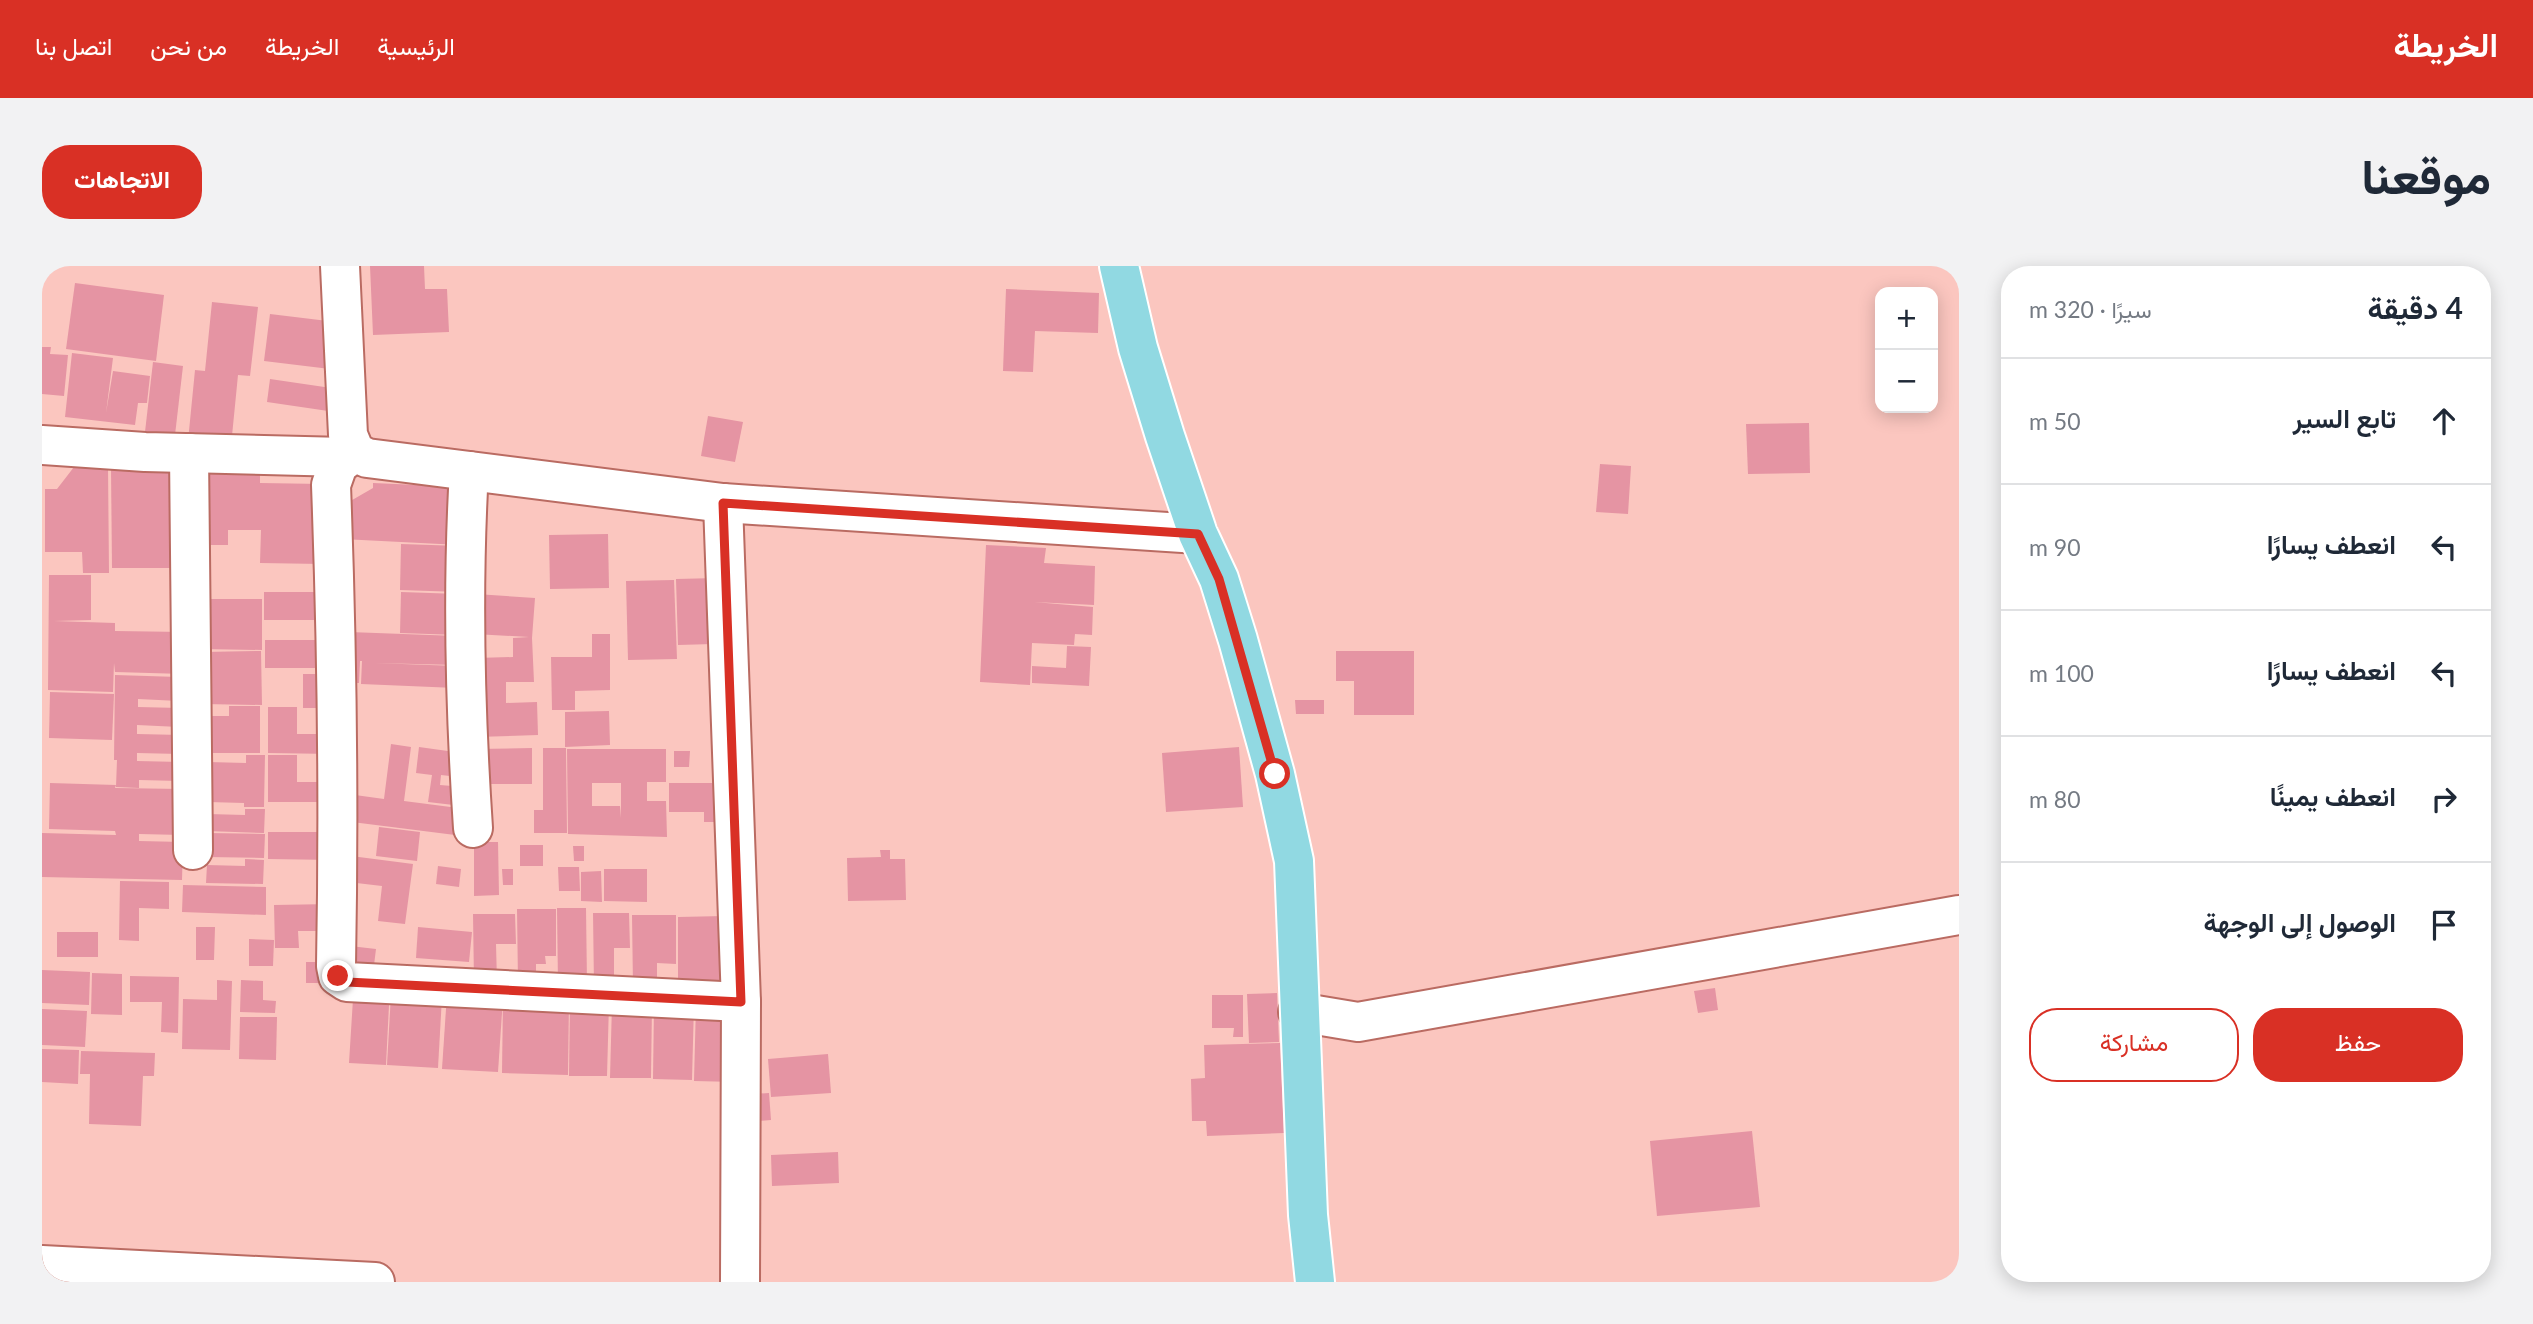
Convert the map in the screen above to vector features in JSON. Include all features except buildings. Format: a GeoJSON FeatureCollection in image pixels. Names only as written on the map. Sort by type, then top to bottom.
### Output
{"type":"FeatureCollection","features":[{"type":"Feature","properties":{"kind":"main road"},"geometry":{"type":"LineString","coordinates":[[1119,266],[1138,348],[1198,534],[1219,579],[1238,640],[1275,774],[1294,861],[1308,1215],[1315,1282]]}},
{"type":"Feature","properties":{"kind":"street"},"geometry":{"type":"LineString","coordinates":[[340,266],[350,455]]}},
{"type":"Feature","properties":{"kind":"street"},"geometry":{"type":"LineString","coordinates":[[42,445],[188,453],[350,455],[723,503],[1198,534]]}},
{"type":"Feature","properties":{"kind":"street"},"geometry":{"type":"LineString","coordinates":[[188,453],[192,850]]}},
{"type":"Feature","properties":{"kind":"street"},"geometry":{"type":"LineString","coordinates":[[350,455],[338,465],[331,485],[337,710],[335,966],[338,976],[347,982],[741,1002]]}},
{"type":"Feature","properties":{"kind":"street"},"geometry":{"type":"LineString","coordinates":[[469,471],[465,542],[467,740],[473,828]]}},
{"type":"Feature","properties":{"kind":"street"},"geometry":{"type":"LineString","coordinates":[[723,503],[741,1002],[740,1282]]}},
{"type":"Feature","properties":{"kind":"street"},"geometry":{"type":"LineString","coordinates":[[1298,1012],[1358,1022],[1959,915]]}},
{"type":"Feature","properties":{"kind":"street"},"geometry":{"type":"LineString","coordinates":[[42,1265],[375,1282]]}},
{"type":"Feature","properties":{"kind":"route"},"geometry":{"type":"LineString","coordinates":[[338,976],[347,982],[741,1002],[723,503],[1198,534],[1219,579],[1275,774]]}}]}
